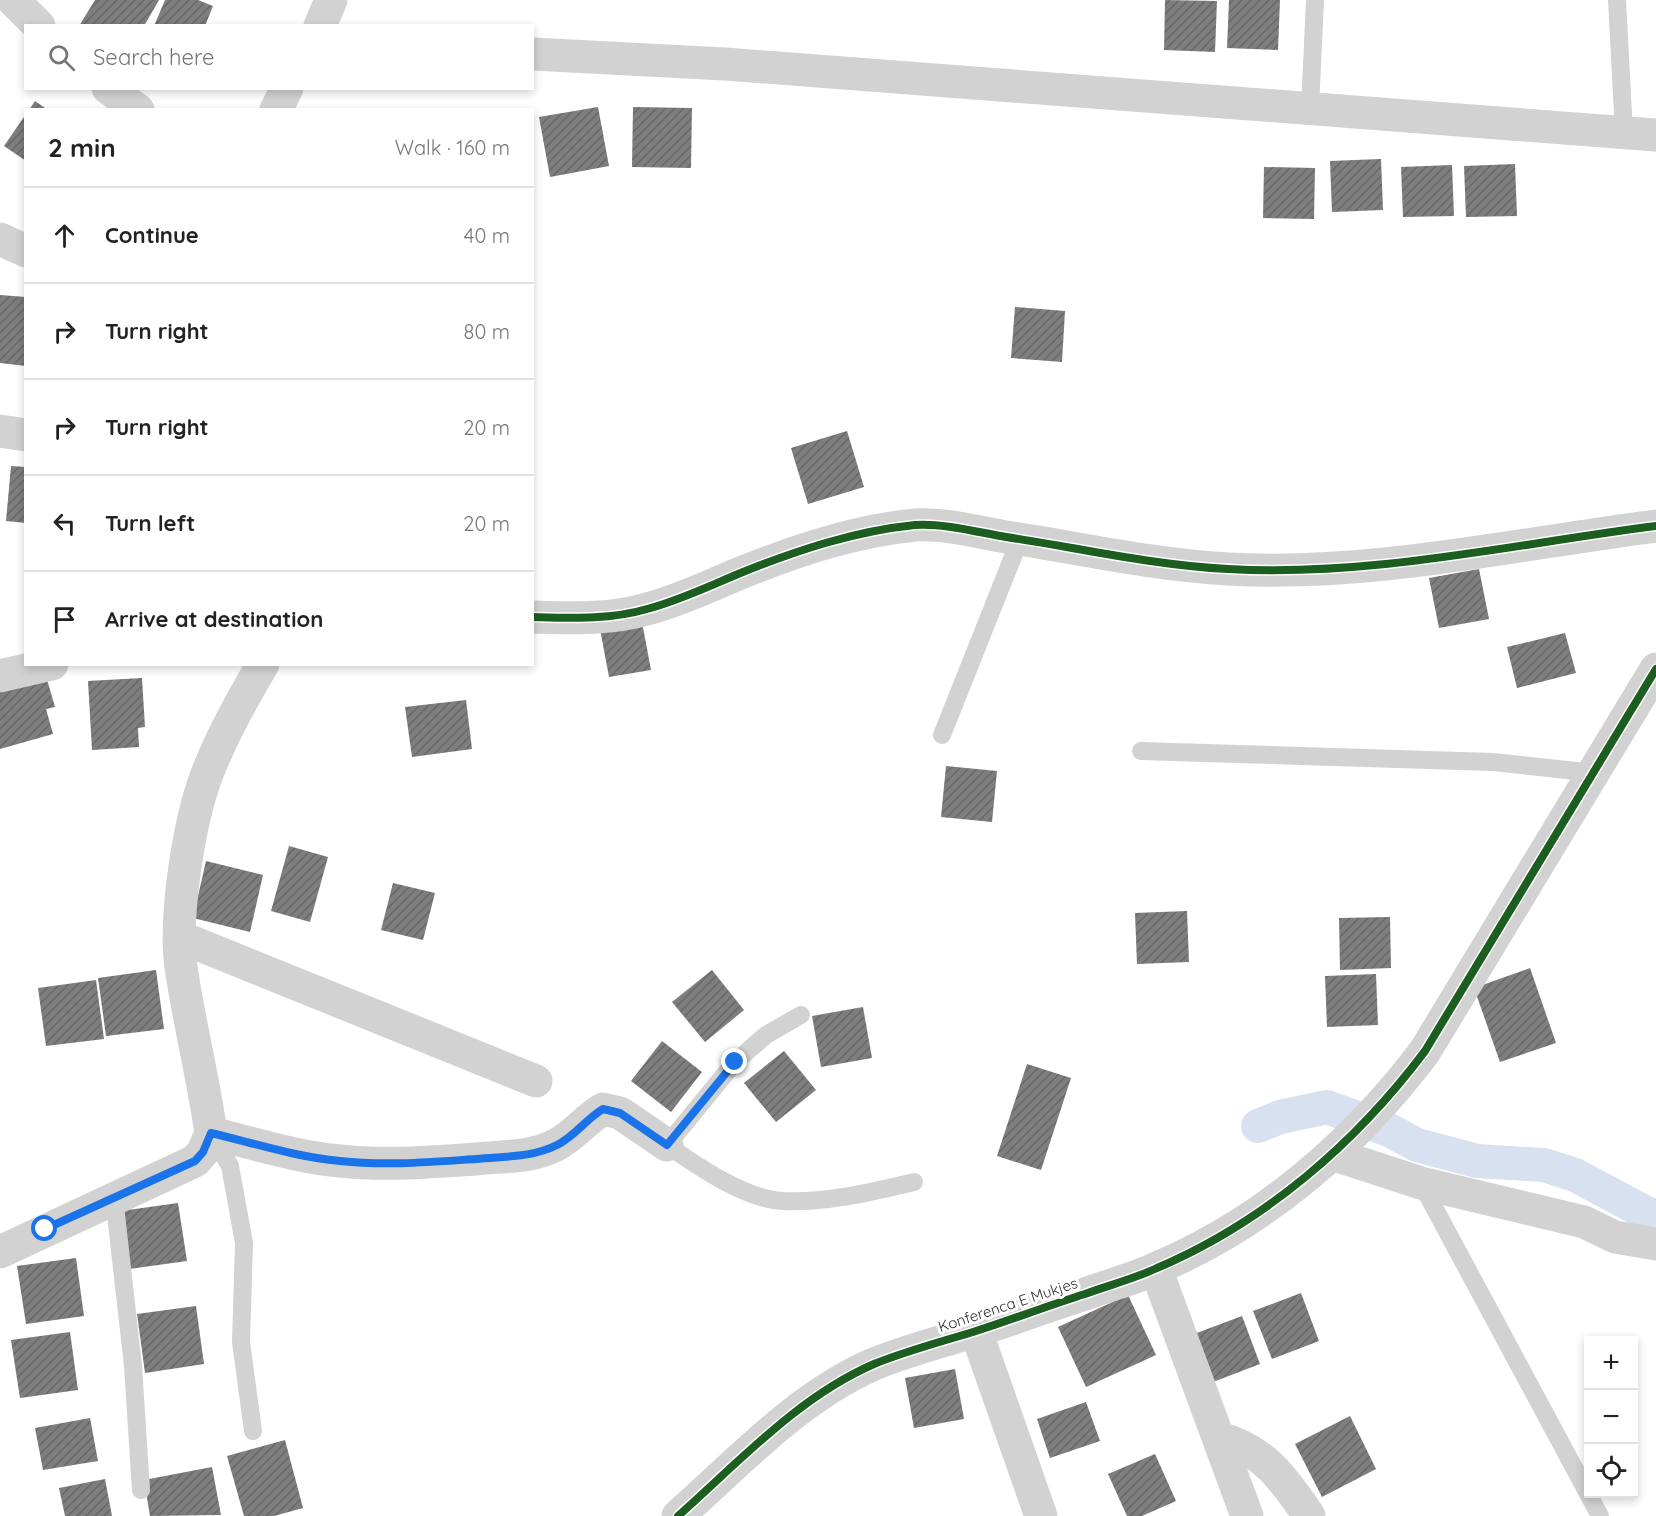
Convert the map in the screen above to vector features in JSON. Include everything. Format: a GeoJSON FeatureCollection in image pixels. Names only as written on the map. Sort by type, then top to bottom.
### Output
{"type":"FeatureCollection","features":[{"type":"Feature","properties":{"kind":"street"},"geometry":{"type":"LineString","coordinates":[[14,0],[37,24]]}},
{"type":"Feature","properties":{"kind":"street"},"geometry":{"type":"LineString","coordinates":[[321,24],[330,0]]}},
{"type":"Feature","properties":{"kind":"street"},"geometry":{"type":"LineString","coordinates":[[534,54],[725,64],[1640,134]]}},
{"type":"Feature","properties":{"kind":"street"},"geometry":{"type":"LineString","coordinates":[[111,90],[135,108]]}},
{"type":"Feature","properties":{"kind":"street"},"geometry":{"type":"LineString","coordinates":[[277,108],[286,90]]}},
{"type":"Feature","properties":{"kind":"street"},"geometry":{"type":"LineString","coordinates":[[0,239],[24,250]]}},
{"type":"Feature","properties":{"kind":"street"},"geometry":{"type":"LineString","coordinates":[[0,430],[24,435]]}},
{"type":"Feature","properties":{"kind":"street"},"geometry":{"type":"LineString","coordinates":[[534,617],[586,619],[643,610],[693,595],[764,564],[862,532],[918,525],[1155,561],[1225,569],[1301,572],[1511,548],[1656,526]]}},
{"type":"Feature","properties":{"kind":"street"},"geometry":{"type":"LineString","coordinates":[[0,676],[43,666]]}},
{"type":"Feature","properties":{"kind":"street"},"geometry":{"type":"LineString","coordinates":[[0,1252],[195,1161],[203,1152],[211,1133],[181,965],[182,892],[206,777],[228,726],[262,666]]}},
{"type":"Feature","properties":{"kind":"street","name":"Konferenca E Mukjes"},"geometry":{"type":"LineString","coordinates":[[678,1516],[709,1504],[764,1439],[837,1383],[874,1364],[1156,1269],[1229,1231],[1303,1179],[1344,1144],[1392,1095],[1425,1051],[1473,976],[1656,669]]}},
{"type":"Feature","properties":{"kind":"street"},"geometry":{"type":"LineString","coordinates":[[180,937],[536,1081]]}},
{"type":"Feature","properties":{"kind":"street"},"geometry":{"type":"LineString","coordinates":[[211,1133],[296,1154],[339,1161],[434,1162],[522,1156],[556,1145],[571,1136],[588,1118],[603,1109],[620,1113],[667,1145]]}},
{"type":"Feature","properties":{"kind":"street"},"geometry":{"type":"LineString","coordinates":[[1344,1144],[1421,1183],[1584,1222],[1615,1237],[1656,1244]]}},
{"type":"Feature","properties":{"kind":"street"},"geometry":{"type":"LineString","coordinates":[[1156,1269],[1247,1516]]}},
{"type":"Feature","properties":{"kind":"street"},"geometry":{"type":"LineString","coordinates":[[976,1331],[1041,1516]]}},
{"type":"Feature","properties":{"kind":"street"},"geometry":{"type":"LineString","coordinates":[[1219,1438],[1241,1443],[1268,1464],[1292,1490],[1309,1516]]}},
{"type":"Feature","properties":{"kind":"lane"},"geometry":{"type":"LineString","coordinates":[[1310,108],[1315,0]]}},
{"type":"Feature","properties":{"kind":"lane"},"geometry":{"type":"LineString","coordinates":[[1617,0],[1640,134]]}},
{"type":"Feature","properties":{"kind":"lane"},"geometry":{"type":"LineString","coordinates":[[942,735],[1020,539]]}},
{"type":"Feature","properties":{"kind":"lane"},"geometry":{"type":"LineString","coordinates":[[1141,751],[1493,762],[1595,772]]}},
{"type":"Feature","properties":{"kind":"lane"},"geometry":{"type":"LineString","coordinates":[[801,1015],[766,1035],[735,1062],[667,1145],[694,1164],[747,1191],[780,1201],[840,1198],[914,1182]]}},
{"type":"Feature","properties":{"kind":"lane"},"geometry":{"type":"LineString","coordinates":[[211,1133],[230,1166],[244,1243],[241,1342],[253,1431]]}},
{"type":"Feature","properties":{"kind":"lane"},"geometry":{"type":"LineString","coordinates":[[1421,1183],[1600,1516]]}},
{"type":"Feature","properties":{"kind":"lane"},"geometry":{"type":"LineString","coordinates":[[114,1197],[133,1366],[141,1490]]}},
{"type":"Feature","properties":{"kind":"building"},"geometry":{"type":"Polygon","coordinates":[[[95,0],[159,0],[145,24],[80,24],[95,0]]]}},
{"type":"Feature","properties":{"kind":"building"},"geometry":{"type":"Polygon","coordinates":[[[165,0],[198,0],[213,6],[206,24],[155,24],[165,0]]]}},
{"type":"Feature","properties":{"kind":"building"},"geometry":{"type":"Polygon","coordinates":[[[1165,0],[1217,1],[1215,52],[1164,50],[1165,0]]]}},
{"type":"Feature","properties":{"kind":"building"},"geometry":{"type":"Polygon","coordinates":[[[1229,0],[1280,0],[1278,50],[1227,48],[1229,0]]]}},
{"type":"Feature","properties":{"kind":"building"},"geometry":{"type":"Polygon","coordinates":[[[35,101],[45,108],[30,108],[35,101]]]}},
{"type":"Feature","properties":{"kind":"building"},"geometry":{"type":"Polygon","coordinates":[[[598,107],[609,166],[550,177],[539,117],[598,107]]]}},
{"type":"Feature","properties":{"kind":"building"},"geometry":{"type":"Polygon","coordinates":[[[633,107],[692,108],[691,168],[632,167],[633,107]]]}},
{"type":"Feature","properties":{"kind":"building"},"geometry":{"type":"Polygon","coordinates":[[[24,117],[24,160],[4,146],[24,117]]]}},
{"type":"Feature","properties":{"kind":"building"},"geometry":{"type":"Polygon","coordinates":[[[1381,159],[1383,210],[1332,212],[1330,161],[1381,159]]]}},
{"type":"Feature","properties":{"kind":"building"},"geometry":{"type":"Polygon","coordinates":[[[1515,164],[1517,216],[1466,217],[1464,166],[1515,164]]]}},
{"type":"Feature","properties":{"kind":"building"},"geometry":{"type":"Polygon","coordinates":[[[1452,165],[1454,216],[1403,217],[1401,167],[1452,165]]]}},
{"type":"Feature","properties":{"kind":"building"},"geometry":{"type":"Polygon","coordinates":[[[1264,167],[1315,168],[1314,219],[1263,218],[1264,167]]]}},
{"type":"Feature","properties":{"kind":"building"},"geometry":{"type":"Polygon","coordinates":[[[0,295],[24,297],[24,366],[0,363],[0,295]]]}},
{"type":"Feature","properties":{"kind":"building"},"geometry":{"type":"Polygon","coordinates":[[[1015,307],[1065,311],[1062,362],[1011,358],[1015,307]]]}},
{"type":"Feature","properties":{"kind":"building"},"geometry":{"type":"Polygon","coordinates":[[[847,431],[864,487],[808,504],[791,448],[847,431]]]}},
{"type":"Feature","properties":{"kind":"building"},"geometry":{"type":"Polygon","coordinates":[[[11,466],[24,467],[24,523],[6,521],[11,466]]]}},
{"type":"Feature","properties":{"kind":"building"},"geometry":{"type":"Polygon","coordinates":[[[1479,569],[1489,619],[1439,628],[1429,578],[1479,569]]]}},
{"type":"Feature","properties":{"kind":"building"},"geometry":{"type":"Polygon","coordinates":[[[642,622],[651,670],[609,677],[600,629],[642,622]]]}},
{"type":"Feature","properties":{"kind":"building"},"geometry":{"type":"Polygon","coordinates":[[[1565,633],[1576,673],[1517,688],[1507,647],[1565,633]]]}},
{"type":"Feature","properties":{"kind":"building"},"geometry":{"type":"Polygon","coordinates":[[[46,676],[55,707],[46,709],[53,734],[0,749],[0,689],[46,676]]]}},
{"type":"Feature","properties":{"kind":"building"},"geometry":{"type":"Polygon","coordinates":[[[142,678],[145,727],[138,728],[139,747],[92,750],[88,681],[142,678]]]}},
{"type":"Feature","properties":{"kind":"building"},"geometry":{"type":"Polygon","coordinates":[[[466,700],[472,749],[412,757],[405,707],[466,700]]]}},
{"type":"Feature","properties":{"kind":"building"},"geometry":{"type":"Polygon","coordinates":[[[946,766],[997,771],[992,822],[941,817],[946,766]]]}},
{"type":"Feature","properties":{"kind":"building"},"geometry":{"type":"Polygon","coordinates":[[[289,846],[328,857],[310,922],[271,911],[289,846]]]}},
{"type":"Feature","properties":{"kind":"building"},"geometry":{"type":"Polygon","coordinates":[[[206,861],[263,875],[250,932],[193,918],[206,861]]]}},
{"type":"Feature","properties":{"kind":"building"},"geometry":{"type":"Polygon","coordinates":[[[393,883],[435,893],[423,940],[381,930],[393,883]]]}},
{"type":"Feature","properties":{"kind":"building"},"geometry":{"type":"Polygon","coordinates":[[[1187,911],[1189,962],[1137,964],[1135,913],[1187,911]]]}},
{"type":"Feature","properties":{"kind":"building"},"geometry":{"type":"Polygon","coordinates":[[[1390,917],[1391,968],[1340,970],[1339,918],[1390,917]]]}},
{"type":"Feature","properties":{"kind":"building"},"geometry":{"type":"Polygon","coordinates":[[[1530,968],[1556,1043],[1500,1062],[1474,988],[1530,968]]]}},
{"type":"Feature","properties":{"kind":"building"},"geometry":{"type":"Polygon","coordinates":[[[156,970],[164,1029],[106,1036],[98,978],[156,970]]]}},
{"type":"Feature","properties":{"kind":"building"},"geometry":{"type":"Polygon","coordinates":[[[712,970],[744,1010],[705,1042],[672,1002],[712,970]]]}},
{"type":"Feature","properties":{"kind":"building"},"geometry":{"type":"Polygon","coordinates":[[[1376,974],[1378,1025],[1327,1027],[1325,976],[1376,974]]]}},
{"type":"Feature","properties":{"kind":"building"},"geometry":{"type":"Polygon","coordinates":[[[96,980],[104,1039],[46,1046],[38,988],[96,980]]]}},
{"type":"Feature","properties":{"kind":"building"},"geometry":{"type":"Polygon","coordinates":[[[863,1007],[872,1058],[821,1067],[812,1016],[863,1007]]]}},
{"type":"Feature","properties":{"kind":"building"},"geometry":{"type":"Polygon","coordinates":[[[662,1041],[702,1072],[671,1112],[631,1081],[662,1041]]]}},
{"type":"Feature","properties":{"kind":"building"},"geometry":{"type":"Polygon","coordinates":[[[784,1051],[816,1090],[776,1122],[744,1083],[784,1051]]]}},
{"type":"Feature","properties":{"kind":"building"},"geometry":{"type":"Polygon","coordinates":[[[1027,1064],[1071,1078],[1041,1170],[997,1156],[1027,1064]]]}},
{"type":"Feature","properties":{"kind":"building"},"geometry":{"type":"Polygon","coordinates":[[[178,1203],[187,1261],[129,1269],[121,1211],[178,1203]]]}},
{"type":"Feature","properties":{"kind":"building"},"geometry":{"type":"Polygon","coordinates":[[[76,1258],[84,1316],[26,1324],[17,1266],[76,1258]]]}},
{"type":"Feature","properties":{"kind":"building"},"geometry":{"type":"Polygon","coordinates":[[[1301,1293],[1319,1341],[1272,1359],[1253,1311],[1301,1293]]]}},
{"type":"Feature","properties":{"kind":"building"},"geometry":{"type":"Polygon","coordinates":[[[1128,1295],[1156,1355],[1086,1387],[1058,1327],[1128,1295]]]}},
{"type":"Feature","properties":{"kind":"building"},"geometry":{"type":"Polygon","coordinates":[[[196,1306],[204,1364],[145,1373],[137,1314],[196,1306]]]}},
{"type":"Feature","properties":{"kind":"building"},"geometry":{"type":"Polygon","coordinates":[[[1242,1316],[1260,1364],[1213,1382],[1194,1334],[1242,1316]]]}},
{"type":"Feature","properties":{"kind":"building"},"geometry":{"type":"Polygon","coordinates":[[[70,1332],[78,1390],[20,1398],[11,1340],[70,1332]]]}},
{"type":"Feature","properties":{"kind":"building"},"geometry":{"type":"Polygon","coordinates":[[[955,1369],[964,1419],[914,1428],[905,1378],[955,1369]]]}},
{"type":"Feature","properties":{"kind":"building"},"geometry":{"type":"Polygon","coordinates":[[[1086,1402],[1100,1441],[1050,1458],[1037,1419],[1086,1402]]]}},
{"type":"Feature","properties":{"kind":"building"},"geometry":{"type":"Polygon","coordinates":[[[1350,1416],[1376,1469],[1322,1497],[1295,1444],[1350,1416]]]}},
{"type":"Feature","properties":{"kind":"building"},"geometry":{"type":"Polygon","coordinates":[[[90,1418],[98,1461],[43,1470],[35,1428],[90,1418]]]}},
{"type":"Feature","properties":{"kind":"building"},"geometry":{"type":"Polygon","coordinates":[[[285,1440],[303,1508],[274,1516],[244,1516],[227,1456],[285,1440]]]}},
{"type":"Feature","properties":{"kind":"building"},"geometry":{"type":"Polygon","coordinates":[[[1155,1454],[1176,1501],[1142,1516],[1127,1516],[1108,1474],[1155,1454]]]}},
{"type":"Feature","properties":{"kind":"building"},"geometry":{"type":"Polygon","coordinates":[[[212,1467],[221,1515],[150,1516],[144,1480],[212,1467]]]}},
{"type":"Feature","properties":{"kind":"building"},"geometry":{"type":"Polygon","coordinates":[[[105,1479],[112,1516],[65,1516],[59,1488],[105,1479]]]}},
{"type":"Feature","properties":{"kind":"waterway"},"geometry":{"type":"LineString","coordinates":[[1258,1126],[1280,1117],[1327,1107],[1389,1130],[1417,1145],[1477,1161],[1544,1165],[1575,1175],[1648,1214],[1656,1215]]}},
{"type":"Feature","properties":{"kind":"cycle path"},"geometry":{"type":"LineString","coordinates":[[534,617],[590,618],[633,613],[672,601],[806,549],[871,532],[915,525],[948,527],[1172,564],[1228,569],[1282,570],[1389,564],[1656,526]]}},
{"type":"Feature","properties":{"kind":"cycle path"},"geometry":{"type":"LineString","coordinates":[[678,1516],[770,1432],[820,1394],[846,1378],[898,1355],[1148,1272],[1235,1228],[1306,1177],[1369,1117],[1425,1051],[1656,669]]}},
{"type":"Feature","properties":{"kind":"route"},"geometry":{"type":"LineString","coordinates":[[45,1229],[195,1161],[203,1152],[211,1133],[296,1154],[339,1161],[386,1164],[434,1162],[522,1156],[556,1145],[571,1136],[588,1118],[603,1109],[620,1113],[667,1145],[735,1062]]}}]}
